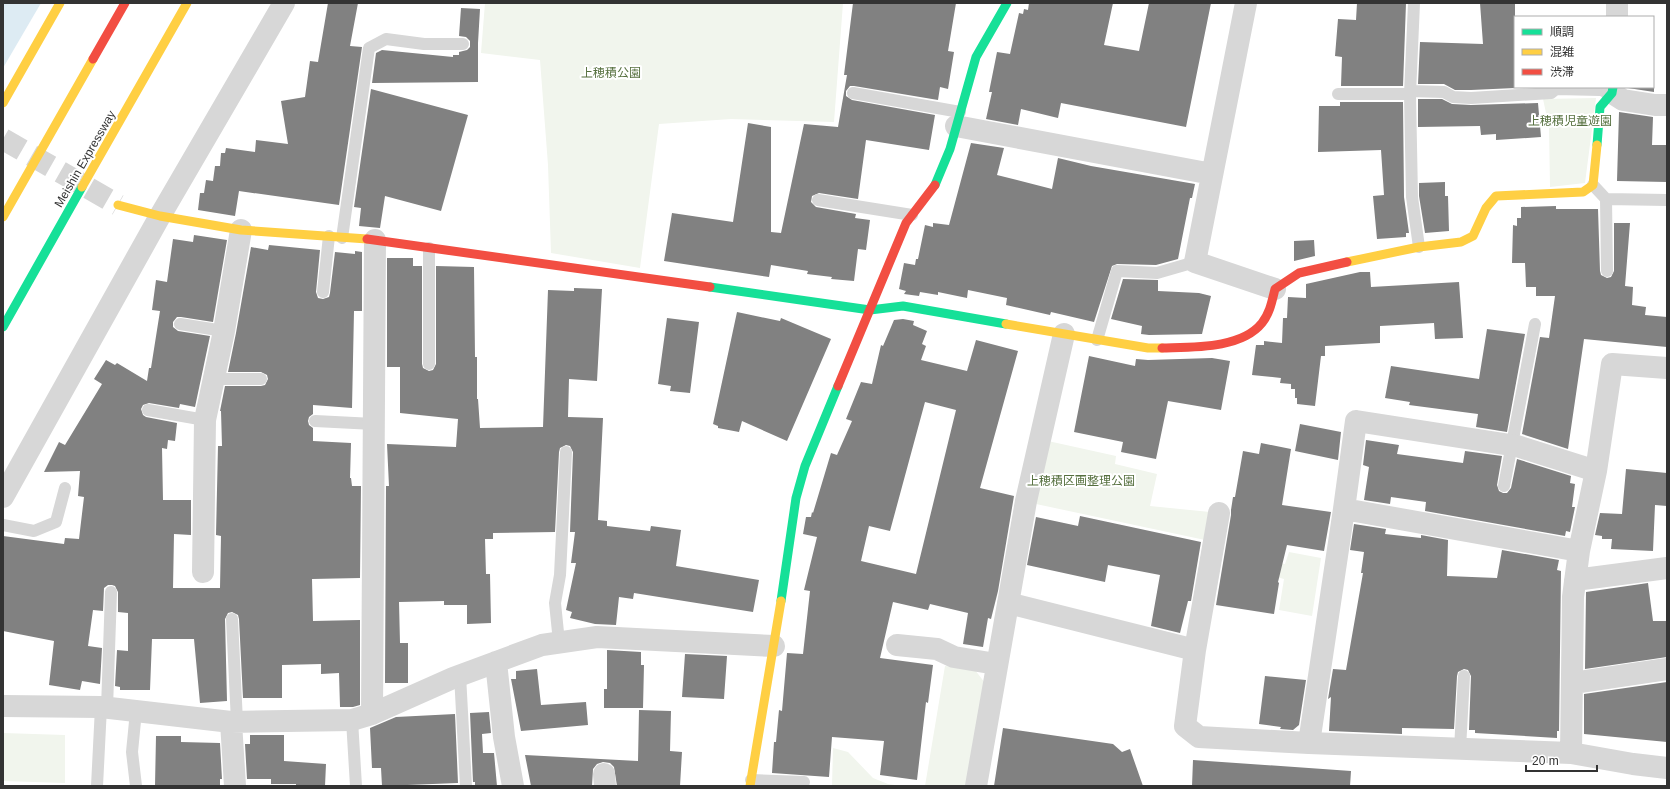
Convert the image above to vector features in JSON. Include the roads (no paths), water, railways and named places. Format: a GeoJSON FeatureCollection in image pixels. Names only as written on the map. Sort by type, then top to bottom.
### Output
{"type":"FeatureCollection","features":[{"type":"Feature","properties":{"kind":"main road"},"geometry":{"type":"LineString","coordinates":[[3,103],[60,3]]}},
{"type":"Feature","properties":{"kind":"main road"},"geometry":{"type":"LineString","coordinates":[[3,217],[125,3]]}},
{"type":"Feature","properties":{"kind":"main road","name":"Meishin Expressway"},"geometry":{"type":"LineString","coordinates":[[3,327],[187,3]]}},
{"type":"Feature","properties":{"kind":"main road"},"geometry":{"type":"LineString","coordinates":[[750,783],[774,646],[796,498],[805,466],[906,223],[937,182],[950,149],[976,57],[1007,3]]}},
{"type":"Feature","properties":{"kind":"main road"},"geometry":{"type":"LineString","coordinates":[[118,205],[160,216],[241,230],[375,240],[870,310],[903,306],[1148,348],[1216,345],[1249,335],[1262,323],[1271,307],[1275,288],[1299,273],[1419,247],[1461,242],[1473,236],[1486,208],[1496,196],[1583,192],[1593,185],[1600,107],[1612,90]]}},
{"type":"Feature","properties":{"kind":"street"},"geometry":{"type":"LineString","coordinates":[[3,497],[160,216],[284,3]]}},
{"type":"Feature","properties":{"kind":"street"},"geometry":{"type":"LineString","coordinates":[[1246,3],[1195,262],[1275,288]]}},
{"type":"Feature","properties":{"kind":"street"},"geometry":{"type":"LineString","coordinates":[[1617,3],[1617,16]]}},
{"type":"Feature","properties":{"kind":"street"},"geometry":{"type":"LineString","coordinates":[[1612,90],[1623,100],[1655,105],[1667,105]]}},
{"type":"Feature","properties":{"kind":"street"},"geometry":{"type":"LineString","coordinates":[[958,119],[1212,174]]}},
{"type":"Feature","properties":{"kind":"street"},"geometry":{"type":"LineString","coordinates":[[203,572],[205,420],[224,331],[241,230]]}},
{"type":"Feature","properties":{"kind":"street"},"geometry":{"type":"LineString","coordinates":[[362,717],[374,424],[375,240]]}},
{"type":"Feature","properties":{"kind":"street"},"geometry":{"type":"LineString","coordinates":[[976,786],[996,664],[1026,501],[1064,334]]}},
{"type":"Feature","properties":{"kind":"street"},"geometry":{"type":"LineString","coordinates":[[1571,753],[1573,597],[1579,550],[1596,471],[1612,364],[1667,368]]}},
{"type":"Feature","properties":{"kind":"street"},"geometry":{"type":"LineString","coordinates":[[1309,743],[1356,421],[1513,445],[1596,471]]}},
{"type":"Feature","properties":{"kind":"street"},"geometry":{"type":"LineString","coordinates":[[1344,509],[1579,550]]}},
{"type":"Feature","properties":{"kind":"street"},"geometry":{"type":"LineString","coordinates":[[1219,513],[1195,650],[1185,726],[1200,736],[1309,743],[1571,753],[1633,764],[1667,768]]}},
{"type":"Feature","properties":{"kind":"street"},"geometry":{"type":"LineString","coordinates":[[1575,580],[1667,568]]}},
{"type":"Feature","properties":{"kind":"street"},"geometry":{"type":"LineString","coordinates":[[1008,603],[1195,650]]}},
{"type":"Feature","properties":{"kind":"street"},"geometry":{"type":"LineString","coordinates":[[3,706],[104,707],[234,722],[362,717],[460,675],[542,645],[559,642],[597,637],[774,646]]}},
{"type":"Feature","properties":{"kind":"street"},"geometry":{"type":"LineString","coordinates":[[897,646],[937,649],[954,656],[996,664]]}},
{"type":"Feature","properties":{"kind":"street"},"geometry":{"type":"LineString","coordinates":[[496,662],[504,737],[512,786]]}},
{"type":"Feature","properties":{"kind":"street"},"geometry":{"type":"LineString","coordinates":[[1572,683],[1667,669]]}},
{"type":"Feature","properties":{"kind":"street"},"geometry":{"type":"LineString","coordinates":[[234,722],[235,786]]}},
{"type":"Feature","properties":{"kind":"lane"},"geometry":{"type":"LineString","coordinates":[[1414,3],[1410,92],[1412,198],[1419,247]]}},
{"type":"Feature","properties":{"kind":"lane"},"geometry":{"type":"LineString","coordinates":[[342,238],[369,48],[386,40],[424,44],[463,44]]}},
{"type":"Feature","properties":{"kind":"lane"},"geometry":{"type":"LineString","coordinates":[[1338,94],[1444,92],[1453,97],[1472,98],[1551,93],[1556,89],[1612,90]]}},
{"type":"Feature","properties":{"kind":"lane"},"geometry":{"type":"LineString","coordinates":[[853,94],[958,119]]}},
{"type":"Feature","properties":{"kind":"lane"},"geometry":{"type":"LineString","coordinates":[[1593,185],[1606,199],[1607,271]]}},
{"type":"Feature","properties":{"kind":"lane"},"geometry":{"type":"LineString","coordinates":[[1606,199],[1667,200]]}},
{"type":"Feature","properties":{"kind":"lane"},"geometry":{"type":"LineString","coordinates":[[818,200],[912,215]]}},
{"type":"Feature","properties":{"kind":"lane"},"geometry":{"type":"LineString","coordinates":[[322,292],[329,236]]}},
{"type":"Feature","properties":{"kind":"lane"},"geometry":{"type":"LineString","coordinates":[[429,248],[429,364]]}},
{"type":"Feature","properties":{"kind":"lane"},"geometry":{"type":"LineString","coordinates":[[1098,340],[1117,271],[1157,273],[1195,262]]}},
{"type":"Feature","properties":{"kind":"lane"},"geometry":{"type":"LineString","coordinates":[[180,324],[224,331]]}},
{"type":"Feature","properties":{"kind":"lane"},"geometry":{"type":"LineString","coordinates":[[1504,486],[1536,324]]}},
{"type":"Feature","properties":{"kind":"lane"},"geometry":{"type":"LineString","coordinates":[[214,379],[261,379]]}},
{"type":"Feature","properties":{"kind":"lane"},"geometry":{"type":"LineString","coordinates":[[148,410],[205,420]]}},
{"type":"Feature","properties":{"kind":"lane"},"geometry":{"type":"LineString","coordinates":[[315,421],[374,424]]}},
{"type":"Feature","properties":{"kind":"lane"},"geometry":{"type":"LineString","coordinates":[[559,642],[555,603],[560,575],[566,452]]}},
{"type":"Feature","properties":{"kind":"lane"},"geometry":{"type":"LineString","coordinates":[[3,525],[34,531],[56,522],[66,488]]}},
{"type":"Feature","properties":{"kind":"lane"},"geometry":{"type":"LineString","coordinates":[[97,786],[104,707],[111,592]]}},
{"type":"Feature","properties":{"kind":"lane"},"geometry":{"type":"LineString","coordinates":[[232,619],[234,722]]}},
{"type":"Feature","properties":{"kind":"lane"},"geometry":{"type":"LineString","coordinates":[[460,675],[466,786]]}},
{"type":"Feature","properties":{"kind":"lane"},"geometry":{"type":"LineString","coordinates":[[1460,749],[1464,676]]}},
{"type":"Feature","properties":{"kind":"lane"},"geometry":{"type":"LineString","coordinates":[[136,711],[132,752],[136,786]]}},
{"type":"Feature","properties":{"kind":"lane"},"geometry":{"type":"LineString","coordinates":[[356,786],[362,717]]}},
{"type":"Feature","properties":{"kind":"lane"},"geometry":{"type":"LineString","coordinates":[[750,783],[804,782]]}},
{"type":"Feature","properties":{"kind":"tunnel"},"geometry":{"type":"LineString","coordinates":[[3,139],[118,205]]}},
{"type":"Feature","properties":{"kind":"park label","name":"上穂積公園"},"geometry":{"type":"Point","coordinates":[611,73]}},
{"type":"Feature","properties":{"kind":"park label","name":"上穂積児童遊園"},"geometry":{"type":"Point","coordinates":[1570,121]}},
{"type":"Feature","properties":{"kind":"park label","name":"上穂積区画整理公園"},"geometry":{"type":"Point","coordinates":[1081,481]}}]}
